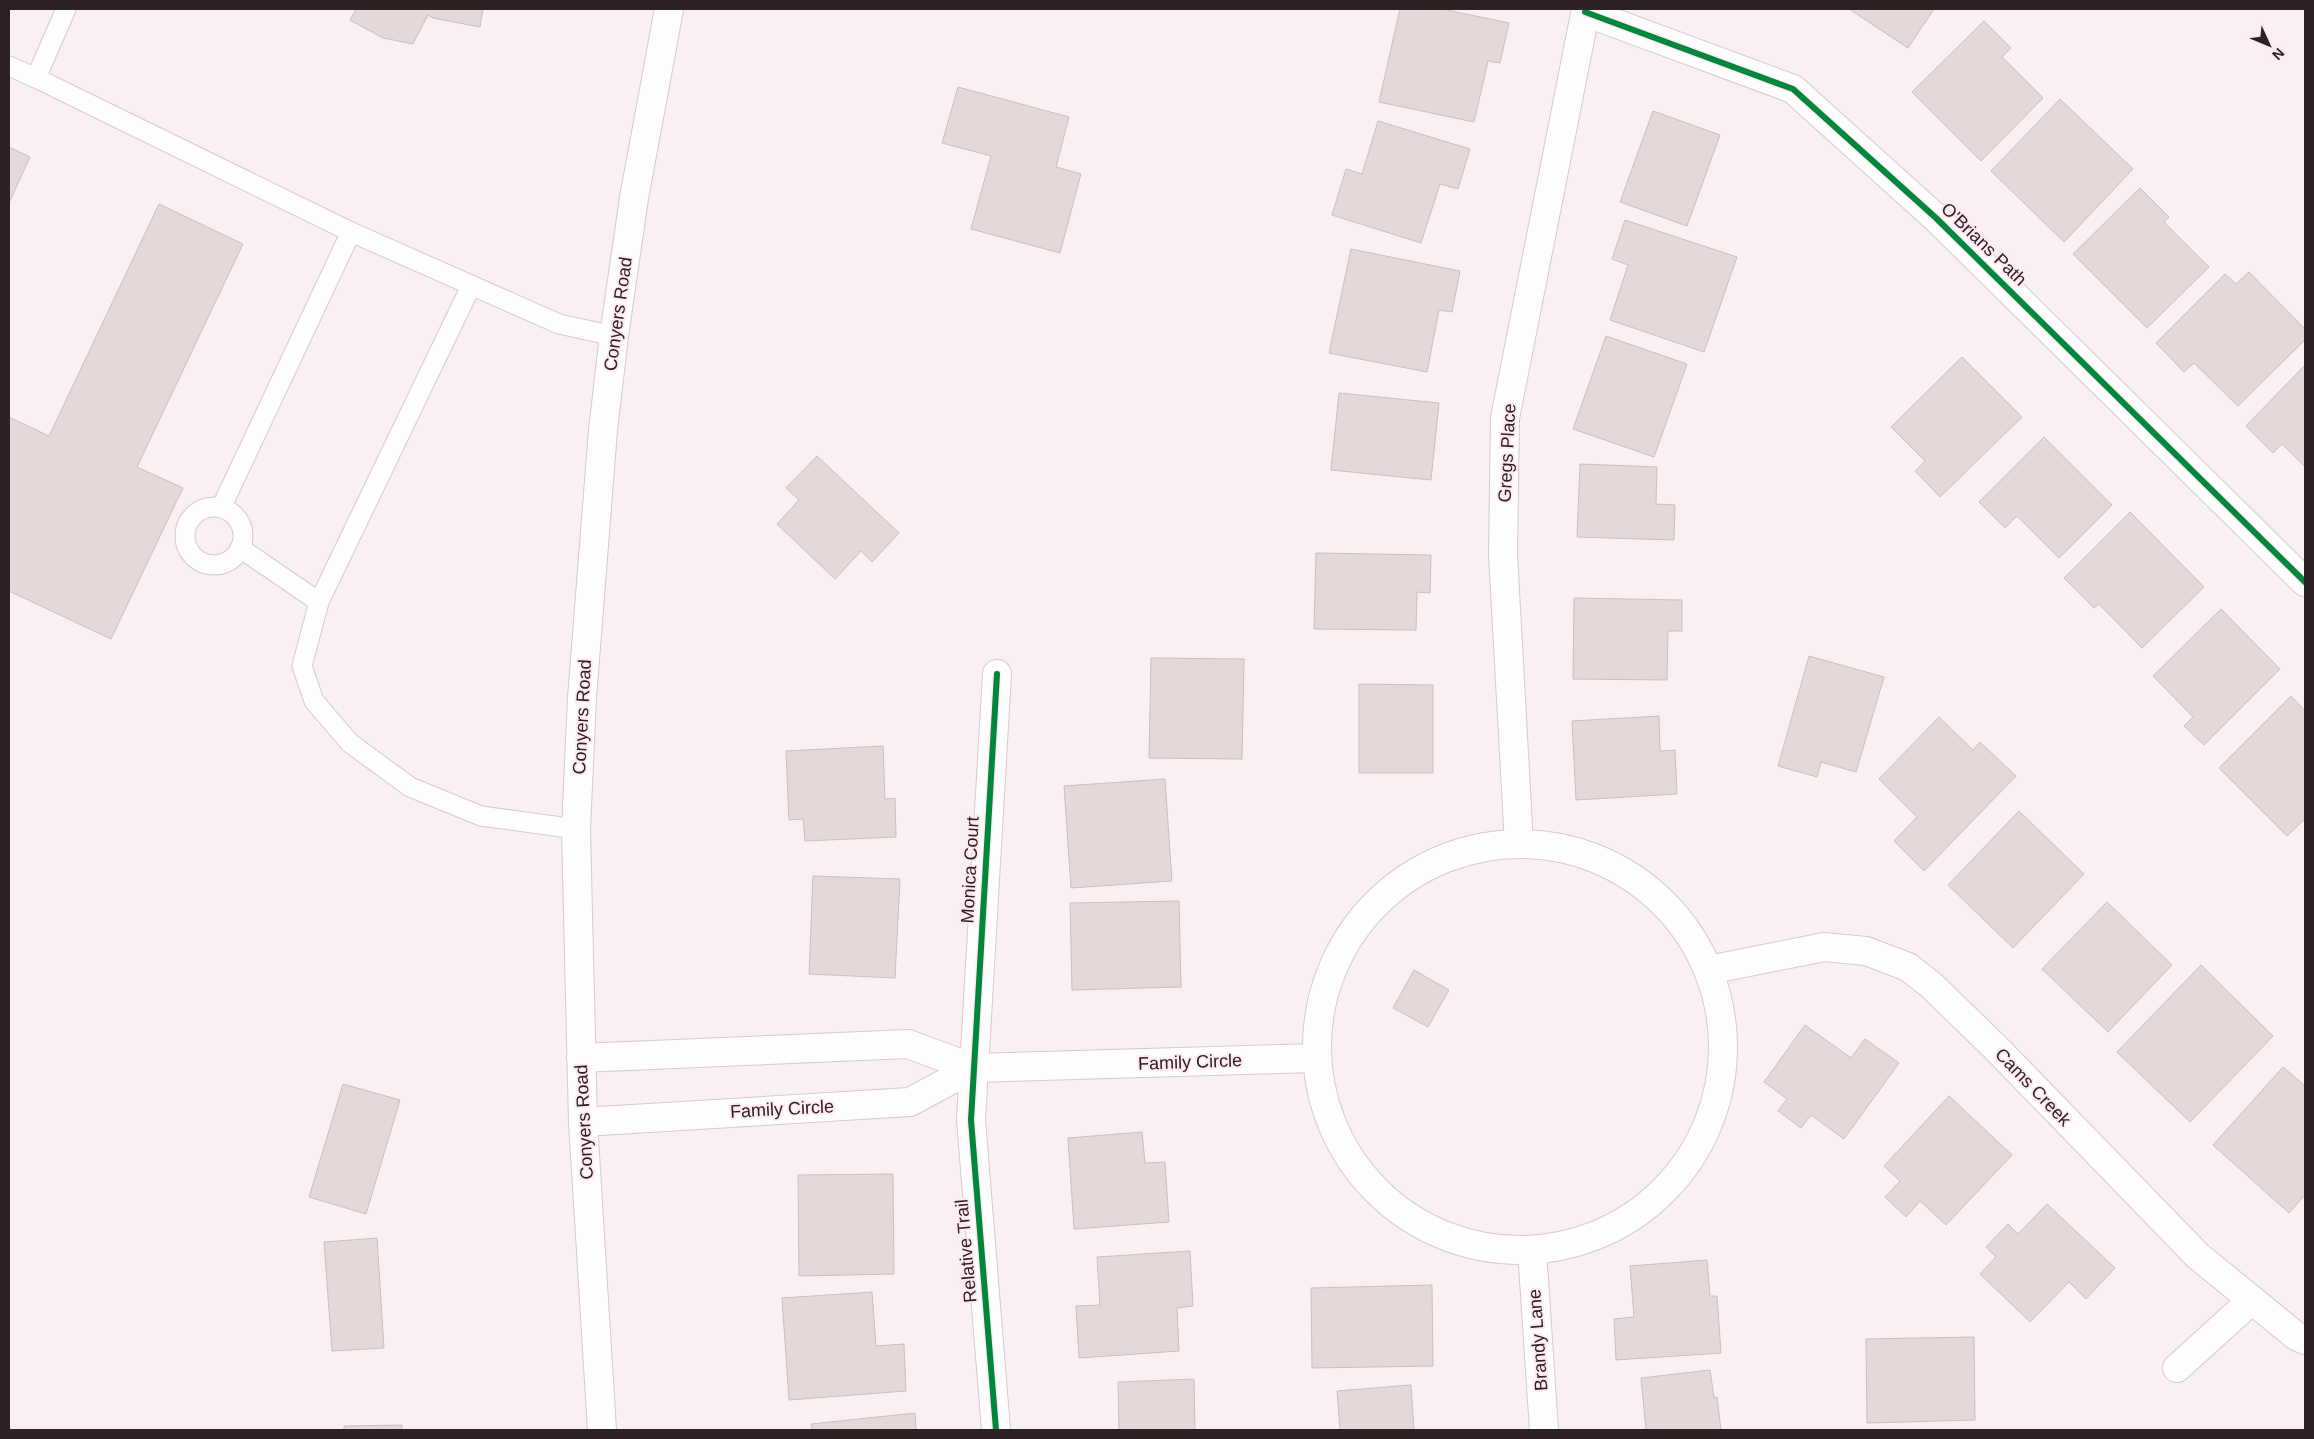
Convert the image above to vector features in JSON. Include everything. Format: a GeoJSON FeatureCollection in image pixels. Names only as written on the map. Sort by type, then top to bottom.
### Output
{"type":"FeatureCollection","features":[{"type":"Feature","properties":{"kind":"street","name":"Conyers Road"},"geometry":{"type":"LineString","coordinates":[[602,1430],[583,1122],[576,829],[583,688],[603,430],[614,336],[634,198],[669,9]]}},
{"type":"Feature","properties":{"kind":"street","name":"O'Brians Path"},"geometry":{"type":"LineString","coordinates":[[1586,11],[1793,89],[1936,218],[2305,582]]}},
{"type":"Feature","properties":{"kind":"street","name":"Gregs Place"},"geometry":{"type":"LineString","coordinates":[[1519,844],[1503,555],[1505,418],[1586,11]]}},
{"type":"Feature","properties":{"kind":"street","name":"Monica Court"},"geometry":{"type":"LineString","coordinates":[[973,1068],[997,674]]}},
{"type":"Feature","properties":{"kind":"street"},"geometry":{"type":"LineString","coordinates":[[1491,842],[1573,846],[1664,897],[1714,969],[1726,1044],[1693,1157],[1675,1181],[1643,1211],[1593,1238],[1542,1250],[1511,1251],[1462,1243],[1420,1226],[1388,1203],[1358,1172],[1330,1124],[1318,1077],[1316,1027],[1328,976],[1355,925],[1424,865],[1491,842]]}},
{"type":"Feature","properties":{"kind":"street","name":"Cams Creek"},"geometry":{"type":"LineString","coordinates":[[1714,969],[1824,947],[1866,951],[1908,967],[1931,985],[1998,1050],[2198,1256],[2296,1336],[2305,1340]]}},
{"type":"Feature","properties":{"kind":"street","name":"Family Circle"},"geometry":{"type":"LineString","coordinates":[[581,1058],[908,1044],[973,1068],[1317,1058]]}},
{"type":"Feature","properties":{"kind":"street","name":"Family Circle"},"geometry":{"type":"LineString","coordinates":[[583,1122],[910,1102],[973,1068]]}},
{"type":"Feature","properties":{"kind":"street","name":"Relative Trail"},"geometry":{"type":"LineString","coordinates":[[973,1068],[971,1120],[996,1430]]}},
{"type":"Feature","properties":{"kind":"street","name":"Brandy Lane"},"geometry":{"type":"LineString","coordinates":[[1532,1250],[1544,1430]]}},
{"type":"Feature","properties":{"kind":"street"},"geometry":{"type":"LineString","coordinates":[[2177,1368],[2252,1300]]}},
{"type":"Feature","properties":{"kind":"lane"},"geometry":{"type":"LineString","coordinates":[[36,78],[66,9]]}},
{"type":"Feature","properties":{"kind":"lane"},"geometry":{"type":"LineString","coordinates":[[9,66],[351,232],[471,286],[560,324],[614,336]]}},
{"type":"Feature","properties":{"kind":"lane"},"geometry":{"type":"LineString","coordinates":[[221,508],[351,232]]}},
{"type":"Feature","properties":{"kind":"lane"},"geometry":{"type":"LineString","coordinates":[[471,286],[320,602],[302,666],[314,701],[350,743],[410,787],[481,816],[576,829]]}},
{"type":"Feature","properties":{"kind":"lane"},"geometry":{"type":"LineString","coordinates":[[211,507],[221,508],[230,512],[242,528],[243,538],[240,548],[234,556],[218,565],[200,562],[188,549],[185,531],[194,515],[211,507]]}},
{"type":"Feature","properties":{"kind":"lane"},"geometry":{"type":"LineString","coordinates":[[240,548],[320,602]]}},
{"type":"Feature","properties":{"kind":"building"},"geometry":{"type":"Polygon","coordinates":[[[356,9],[483,9],[480,27],[433,18],[428,15],[413,44],[383,38],[350,20],[356,9]]]}},
{"type":"Feature","properties":{"kind":"building"},"geometry":{"type":"Polygon","coordinates":[[[1400,9],[1442,9],[1509,23],[1500,63],[1488,61],[1474,122],[1379,102],[1400,9]]]}},
{"type":"Feature","properties":{"kind":"building"},"geometry":{"type":"Polygon","coordinates":[[[1849,9],[1934,9],[1908,48],[1849,9]]]}},
{"type":"Feature","properties":{"kind":"building"},"geometry":{"type":"Polygon","coordinates":[[[1984,21],[2011,48],[2002,57],[2043,98],[1981,161],[1912,92],[1984,21]]]}},
{"type":"Feature","properties":{"kind":"building"},"geometry":{"type":"Polygon","coordinates":[[[958,87],[1069,117],[1056,167],[1081,174],[1060,253],[971,229],[991,156],[942,143],[958,87]]]}},
{"type":"Feature","properties":{"kind":"building"},"geometry":{"type":"Polygon","coordinates":[[[2060,99],[2133,169],[2064,242],[1991,171],[2060,99]]]}},
{"type":"Feature","properties":{"kind":"building"},"geometry":{"type":"Polygon","coordinates":[[[1653,111],[1720,135],[1687,226],[1620,202],[1653,111]]]}},
{"type":"Feature","properties":{"kind":"building"},"geometry":{"type":"Polygon","coordinates":[[[1378,121],[1470,149],[1458,189],[1440,184],[1421,243],[1332,215],[1346,169],[1362,174],[1378,121]]]}},
{"type":"Feature","properties":{"kind":"building"},"geometry":{"type":"Polygon","coordinates":[[[9,147],[30,157],[9,203],[9,147]]]}},
{"type":"Feature","properties":{"kind":"building"},"geometry":{"type":"Polygon","coordinates":[[[2140,188],[2169,217],[2164,222],[2209,267],[2147,328],[2073,254],[2140,188]]]}},
{"type":"Feature","properties":{"kind":"building"},"geometry":{"type":"Polygon","coordinates":[[[159,204],[243,244],[137,467],[183,488],[111,639],[9,591],[9,417],[49,436],[159,204]]]}},
{"type":"Feature","properties":{"kind":"building"},"geometry":{"type":"Polygon","coordinates":[[[1625,220],[1737,257],[1704,352],[1610,320],[1628,265],[1612,259],[1625,220]]]}},
{"type":"Feature","properties":{"kind":"building"},"geometry":{"type":"Polygon","coordinates":[[[1351,249],[1460,271],[1452,312],[1439,310],[1427,372],[1329,353],[1351,249]]]}},
{"type":"Feature","properties":{"kind":"building"},"geometry":{"type":"Polygon","coordinates":[[[2249,272],[2305,329],[2305,340],[2238,406],[2194,363],[2184,372],[2156,343],[2225,274],[2236,284],[2249,272]]]}},
{"type":"Feature","properties":{"kind":"building"},"geometry":{"type":"Polygon","coordinates":[[[1606,336],[1687,364],[1654,457],[1573,429],[1606,336]]]}},
{"type":"Feature","properties":{"kind":"building"},"geometry":{"type":"Polygon","coordinates":[[[1962,357],[2022,417],[1940,497],[1915,471],[1925,461],[1891,427],[1962,357]]]}},
{"type":"Feature","properties":{"kind":"building"},"geometry":{"type":"Polygon","coordinates":[[[2305,365],[2305,467],[2282,444],[2273,453],[2246,426],[2305,365]]]}},
{"type":"Feature","properties":{"kind":"building"},"geometry":{"type":"Polygon","coordinates":[[[1339,393],[1439,403],[1431,480],[1331,470],[1339,393]]]}},
{"type":"Feature","properties":{"kind":"building"},"geometry":{"type":"Polygon","coordinates":[[[2044,437],[2112,505],[2059,558],[2017,516],[2005,528],[1979,502],[2044,437]]]}},
{"type":"Feature","properties":{"kind":"building"},"geometry":{"type":"Polygon","coordinates":[[[817,456],[899,533],[872,562],[861,551],[835,579],[777,524],[799,500],[786,488],[817,456]]]}},
{"type":"Feature","properties":{"kind":"building"},"geometry":{"type":"Polygon","coordinates":[[[1580,464],[1657,467],[1656,504],[1675,505],[1674,540],[1577,537],[1580,464]]]}},
{"type":"Feature","properties":{"kind":"building"},"geometry":{"type":"Polygon","coordinates":[[[2130,512],[2204,587],[2142,648],[2099,604],[2094,608],[2064,578],[2130,512]]]}},
{"type":"Feature","properties":{"kind":"building"},"geometry":{"type":"Polygon","coordinates":[[[1316,553],[1431,555],[1430,593],[1417,592],[1416,630],[1314,629],[1316,553]]]}},
{"type":"Feature","properties":{"kind":"building"},"geometry":{"type":"Polygon","coordinates":[[[1574,598],[1682,600],[1682,631],[1668,631],[1667,680],[1573,679],[1574,598]]]}},
{"type":"Feature","properties":{"kind":"building"},"geometry":{"type":"Polygon","coordinates":[[[2221,609],[2280,669],[2204,745],[2184,726],[2193,717],[2153,676],[2221,609]]]}},
{"type":"Feature","properties":{"kind":"building"},"geometry":{"type":"Polygon","coordinates":[[[1809,656],[1884,677],[1856,772],[1821,762],[1817,777],[1778,766],[1809,656]]]}},
{"type":"Feature","properties":{"kind":"building"},"geometry":{"type":"Polygon","coordinates":[[[1151,658],[1244,659],[1242,759],[1149,758],[1151,658]]]}},
{"type":"Feature","properties":{"kind":"building"},"geometry":{"type":"Polygon","coordinates":[[[1359,684],[1433,685],[1433,773],[1359,773],[1359,684]]]}},
{"type":"Feature","properties":{"kind":"building"},"geometry":{"type":"Polygon","coordinates":[[[2291,696],[2305,711],[2305,819],[2287,836],[2219,768],[2291,696]]]}},
{"type":"Feature","properties":{"kind":"building"},"geometry":{"type":"Polygon","coordinates":[[[1659,716],[1660,751],[1675,750],[1677,794],[1576,800],[1572,721],[1659,716]]]}},
{"type":"Feature","properties":{"kind":"building"},"geometry":{"type":"Polygon","coordinates":[[[1939,717],[1973,750],[1980,742],[2016,776],[1924,871],[1894,841],[1917,817],[1879,779],[1939,717]]]}},
{"type":"Feature","properties":{"kind":"building"},"geometry":{"type":"Polygon","coordinates":[[[883,746],[885,799],[895,798],[896,837],[805,841],[803,819],[789,820],[786,751],[883,746]]]}},
{"type":"Feature","properties":{"kind":"building"},"geometry":{"type":"Polygon","coordinates":[[[1165,779],[1172,881],[1071,888],[1064,786],[1165,779]]]}},
{"type":"Feature","properties":{"kind":"building"},"geometry":{"type":"Polygon","coordinates":[[[2019,811],[2084,874],[2013,948],[1948,885],[2019,811]]]}},
{"type":"Feature","properties":{"kind":"building"},"geometry":{"type":"Polygon","coordinates":[[[813,876],[900,879],[895,978],[809,974],[813,876]]]}},
{"type":"Feature","properties":{"kind":"building"},"geometry":{"type":"Polygon","coordinates":[[[1179,901],[1181,987],[1072,990],[1070,903],[1179,901]]]}},
{"type":"Feature","properties":{"kind":"building"},"geometry":{"type":"Polygon","coordinates":[[[2107,902],[2172,965],[2108,1032],[2042,969],[2107,902]]]}},
{"type":"Feature","properties":{"kind":"building"},"geometry":{"type":"Polygon","coordinates":[[[2201,965],[2273,1036],[2190,1122],[2117,1052],[2201,965]]]}},
{"type":"Feature","properties":{"kind":"building"},"geometry":{"type":"Polygon","coordinates":[[[1414,970],[1449,990],[1428,1027],[1393,1008],[1414,970]]]}},
{"type":"Feature","properties":{"kind":"building"},"geometry":{"type":"Polygon","coordinates":[[[1805,1025],[1851,1058],[1865,1039],[1899,1063],[1844,1139],[1811,1115],[1801,1128],[1778,1111],[1787,1099],[1764,1082],[1805,1025]]]}},
{"type":"Feature","properties":{"kind":"building"},"geometry":{"type":"Polygon","coordinates":[[[2283,1067],[2305,1086],[2305,1195],[2289,1213],[2213,1145],[2283,1067]]]}},
{"type":"Feature","properties":{"kind":"building"},"geometry":{"type":"Polygon","coordinates":[[[343,1084],[400,1100],[366,1214],[309,1197],[343,1084]]]}},
{"type":"Feature","properties":{"kind":"building"},"geometry":{"type":"Polygon","coordinates":[[[1949,1096],[2012,1155],[1946,1225],[1920,1201],[1906,1217],[1885,1197],[1900,1181],[1884,1166],[1949,1096]]]}},
{"type":"Feature","properties":{"kind":"building"},"geometry":{"type":"Polygon","coordinates":[[[1142,1132],[1145,1163],[1165,1162],[1169,1222],[1074,1229],[1068,1138],[1142,1132]]]}},
{"type":"Feature","properties":{"kind":"building"},"geometry":{"type":"Polygon","coordinates":[[[893,1174],[894,1274],[799,1276],[798,1175],[893,1174]]]}},
{"type":"Feature","properties":{"kind":"building"},"geometry":{"type":"Polygon","coordinates":[[[2047,1204],[2115,1268],[2086,1299],[2069,1282],[2030,1322],[1980,1274],[1996,1257],[1986,1247],[2008,1224],[2018,1234],[2047,1204]]]}},
{"type":"Feature","properties":{"kind":"building"},"geometry":{"type":"Polygon","coordinates":[[[377,1238],[384,1348],[332,1351],[324,1242],[377,1238]]]}},
{"type":"Feature","properties":{"kind":"building"},"geometry":{"type":"Polygon","coordinates":[[[1190,1251],[1193,1306],[1177,1308],[1179,1351],[1079,1358],[1076,1306],[1100,1305],[1097,1257],[1190,1251]]]}},
{"type":"Feature","properties":{"kind":"building"},"geometry":{"type":"Polygon","coordinates":[[[1707,1260],[1710,1296],[1717,1296],[1721,1353],[1616,1360],[1614,1319],[1634,1317],[1630,1266],[1707,1260]]]}},
{"type":"Feature","properties":{"kind":"building"},"geometry":{"type":"Polygon","coordinates":[[[1432,1285],[1433,1366],[1312,1368],[1311,1288],[1432,1285]]]}},
{"type":"Feature","properties":{"kind":"building"},"geometry":{"type":"Polygon","coordinates":[[[872,1292],[876,1346],[904,1344],[906,1391],[789,1400],[782,1298],[872,1292]]]}},
{"type":"Feature","properties":{"kind":"building"},"geometry":{"type":"Polygon","coordinates":[[[1974,1337],[1975,1420],[1867,1423],[1866,1339],[1974,1337]]]}},
{"type":"Feature","properties":{"kind":"building"},"geometry":{"type":"Polygon","coordinates":[[[1710,1370],[1714,1398],[1717,1397],[1721,1430],[1646,1430],[1641,1378],[1710,1370]]]}},
{"type":"Feature","properties":{"kind":"building"},"geometry":{"type":"Polygon","coordinates":[[[1194,1379],[1195,1430],[1119,1430],[1118,1382],[1194,1379]]]}},
{"type":"Feature","properties":{"kind":"building"},"geometry":{"type":"Polygon","coordinates":[[[1411,1385],[1414,1430],[1340,1430],[1337,1391],[1411,1385]]]}},
{"type":"Feature","properties":{"kind":"building"},"geometry":{"type":"Polygon","coordinates":[[[915,1413],[916,1430],[812,1430],[811,1424],[915,1413]]]}},
{"type":"Feature","properties":{"kind":"building"},"geometry":{"type":"Polygon","coordinates":[[[402,1425],[402,1430],[344,1430],[344,1426],[402,1425]]]}},
{"type":"Feature","properties":{"kind":"cycle path"},"geometry":{"type":"LineString","coordinates":[[1585,12],[1793,89],[1936,218],[2305,582]]}},
{"type":"Feature","properties":{"kind":"cycle path"},"geometry":{"type":"LineString","coordinates":[[996,1430],[971,1120],[997,674]]}}]}
